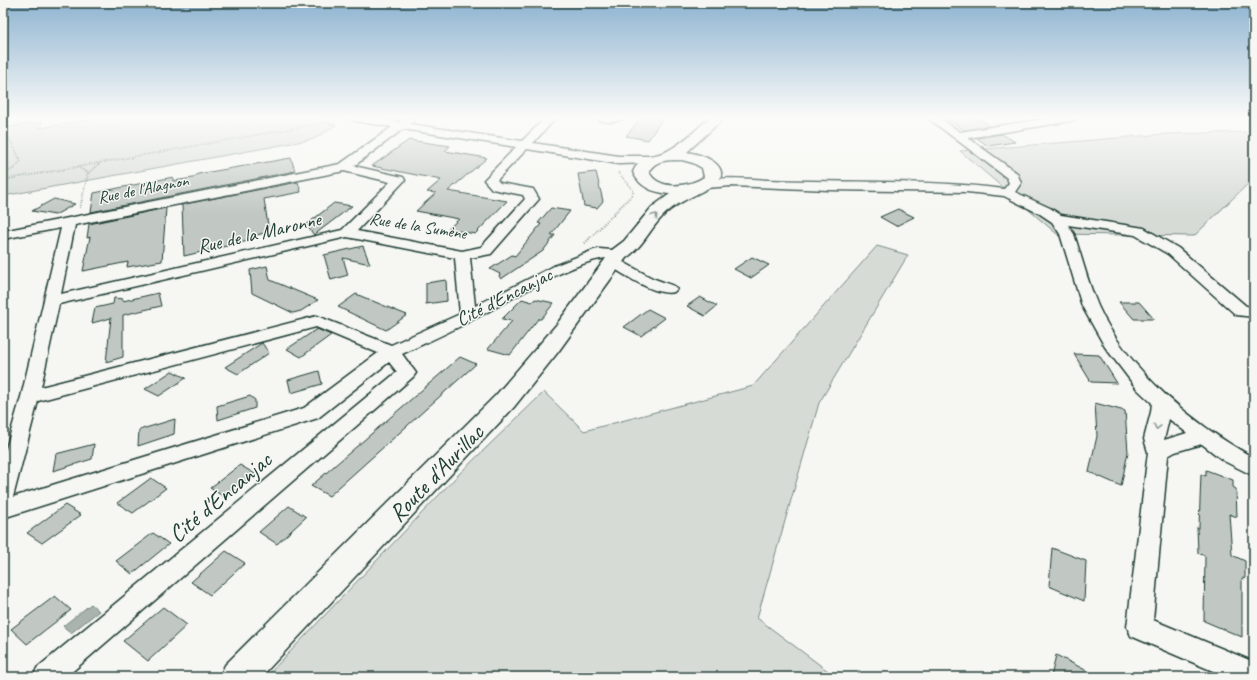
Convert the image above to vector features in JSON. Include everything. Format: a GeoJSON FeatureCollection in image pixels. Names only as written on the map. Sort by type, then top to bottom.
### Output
{"type":"FeatureCollection","features":[{"type":"Feature","properties":{"kind":"main road"},"geometry":{"type":"LineString","coordinates":[[671,156],[680,150]]}},
{"type":"Feature","properties":{"kind":"main road"},"geometry":{"type":"LineString","coordinates":[[704,150],[702,154],[709,166],[713,176],[699,186],[670,189],[646,178],[644,165],[654,159],[671,156],[689,157],[709,166]]}},
{"type":"Feature","properties":{"kind":"main road","name":"Route d'Aurillac"},"geometry":{"type":"LineString","coordinates":[[237,677],[505,401],[543,359],[616,258],[619,247],[650,195],[646,178]]}},
{"type":"Feature","properties":{"kind":"main road","name":"Route d'Aurillac"},"geometry":{"type":"LineString","coordinates":[[616,258],[628,250],[658,212],[671,201],[699,186]]}},
{"type":"Feature","properties":{"kind":"street","name":"Rue de l'Alagnon"},"geometry":{"type":"LineString","coordinates":[[3,235],[344,167],[368,150]]}},
{"type":"Feature","properties":{"kind":"street","name":"Rue de la Sumène"},"geometry":{"type":"LineString","coordinates":[[347,233],[462,255],[486,251],[532,199],[528,192],[496,186],[490,180],[519,150]]}},
{"type":"Feature","properties":{"kind":"street"},"geometry":{"type":"LineString","coordinates":[[546,150],[618,165],[646,178]]}},
{"type":"Feature","properties":{"kind":"street"},"geometry":{"type":"LineString","coordinates":[[977,150],[1013,176],[1015,183],[1007,193]]}},
{"type":"Feature","properties":{"kind":"street"},"geometry":{"type":"LineString","coordinates":[[618,165],[654,159]]}},
{"type":"Feature","properties":{"kind":"street"},"geometry":{"type":"LineString","coordinates":[[709,166],[730,177],[752,182]]}},
{"type":"Feature","properties":{"kind":"street","name":"Rue de la Maronne"},"geometry":{"type":"LineString","coordinates":[[52,301],[347,233],[399,180],[344,167]]}},
{"type":"Feature","properties":{"kind":"street"},"geometry":{"type":"LineString","coordinates":[[699,186],[752,182],[829,186],[967,188],[1007,193],[1026,201],[1057,219],[1140,232],[1173,251],[1242,311],[1254,312]]}},
{"type":"Feature","properties":{"kind":"street"},"geometry":{"type":"LineString","coordinates":[[1057,219],[1067,234],[1090,306],[1114,347],[1143,384],[1179,418],[1254,468]]}},
{"type":"Feature","properties":{"kind":"street"},"geometry":{"type":"LineString","coordinates":[[3,496],[30,397],[52,301],[73,220]]}},
{"type":"Feature","properties":{"kind":"street","name":"Cité d'Encanjac"},"geometry":{"type":"LineString","coordinates":[[3,509],[311,413],[391,352],[468,316],[560,269],[598,253],[616,258]]}},
{"type":"Feature","properties":{"kind":"street"},"geometry":{"type":"LineString","coordinates":[[462,255],[468,316]]}},
{"type":"Feature","properties":{"kind":"street"},"geometry":{"type":"LineString","coordinates":[[616,258],[647,281],[669,289]]}},
{"type":"Feature","properties":{"kind":"street","name":"Cité d'Encanjac"},"geometry":{"type":"LineString","coordinates":[[30,397],[317,321],[391,352],[407,373],[46,677]]}},
{"type":"Feature","properties":{"kind":"street"},"geometry":{"type":"LineString","coordinates":[[1161,401],[1161,412],[1154,439],[1158,452],[1140,627],[1254,675]]}},
{"type":"Feature","properties":{"kind":"street"},"geometry":{"type":"LineString","coordinates":[[1158,452],[1169,446],[1204,436]]}},
{"type":"Feature","properties":{"kind":"path"},"geometry":{"type":"LineString","coordinates":[[3,174],[12,169],[21,161],[16,150]]}},
{"type":"Feature","properties":{"kind":"path"},"geometry":{"type":"LineString","coordinates":[[3,180],[171,150]]}},
{"type":"Feature","properties":{"kind":"path"},"geometry":{"type":"LineString","coordinates":[[73,220],[88,173],[101,162]]}},
{"type":"Feature","properties":{"kind":"path"},"geometry":{"type":"LineString","coordinates":[[585,244],[633,194],[633,190],[618,165]]}},
{"type":"Feature","properties":{"kind":"path"},"geometry":{"type":"LineString","coordinates":[[78,166],[88,173]]}},
{"type":"Feature","properties":{"kind":"shaded area"},"geometry":{"type":"Polygon","coordinates":[[[3,150],[255,150],[3,196],[3,150]]]}},
{"type":"Feature","properties":{"kind":"shaded area"},"geometry":{"type":"Polygon","coordinates":[[[975,150],[1254,150],[1254,178],[1194,236],[1057,234],[960,151],[975,150]]]}},
{"type":"Feature","properties":{"kind":"shaded area"},"geometry":{"type":"Polygon","coordinates":[[[877,246],[908,255],[819,403],[757,618],[836,677],[266,677],[459,474],[544,392],[584,431],[753,386],[877,246]]]}},
{"type":"Feature","properties":{"kind":"shaded area"},"geometry":{"type":"Polygon","coordinates":[[[91,604],[99,611],[71,633],[63,626],[91,604]]]}},
{"type":"Feature","properties":{"kind":"building"},"geometry":{"type":"Polygon","coordinates":[[[395,150],[446,150],[445,151],[487,158],[448,191],[507,201],[475,234],[448,229],[459,219],[416,211],[436,193],[427,192],[441,180],[372,166],[395,150]]]}},
{"type":"Feature","properties":{"kind":"building"},"geometry":{"type":"Polygon","coordinates":[[[291,158],[295,171],[91,212],[94,193],[173,177],[173,181],[193,178],[198,174],[291,158]]]}},
{"type":"Feature","properties":{"kind":"building"},"geometry":{"type":"Polygon","coordinates":[[[596,172],[603,201],[597,208],[584,206],[578,174],[596,172]]]}},
{"type":"Feature","properties":{"kind":"building"},"geometry":{"type":"Polygon","coordinates":[[[298,182],[301,192],[264,199],[269,232],[248,237],[248,241],[184,256],[182,205],[180,205],[298,182]]]}},
{"type":"Feature","properties":{"kind":"building"},"geometry":{"type":"Polygon","coordinates":[[[54,199],[75,204],[55,215],[32,211],[54,199]]]}},
{"type":"Feature","properties":{"kind":"building"},"geometry":{"type":"Polygon","coordinates":[[[334,203],[352,206],[314,235],[306,225],[334,203]]]}},
{"type":"Feature","properties":{"kind":"building"},"geometry":{"type":"Polygon","coordinates":[[[166,208],[162,261],[127,267],[128,262],[83,271],[90,237],[87,238],[89,224],[166,208]]]}},
{"type":"Feature","properties":{"kind":"building"},"geometry":{"type":"Polygon","coordinates":[[[551,208],[570,211],[551,235],[555,235],[543,251],[501,279],[499,276],[500,274],[490,269],[512,255],[515,256],[541,224],[538,223],[551,208]]]}},
{"type":"Feature","properties":{"kind":"building"},"geometry":{"type":"Polygon","coordinates":[[[898,209],[914,217],[896,226],[880,217],[898,209]]]}},
{"type":"Feature","properties":{"kind":"building"},"geometry":{"type":"Polygon","coordinates":[[[363,246],[370,264],[343,258],[348,275],[331,280],[324,255],[363,246]]]}},
{"type":"Feature","properties":{"kind":"building"},"geometry":{"type":"Polygon","coordinates":[[[752,257],[769,265],[751,278],[734,269],[752,257]]]}},
{"type":"Feature","properties":{"kind":"building"},"geometry":{"type":"Polygon","coordinates":[[[267,266],[270,280],[318,300],[301,311],[293,313],[252,293],[250,270],[267,266]]]}},
{"type":"Feature","properties":{"kind":"building"},"geometry":{"type":"Polygon","coordinates":[[[446,280],[447,301],[426,304],[426,283],[446,280]]]}},
{"type":"Feature","properties":{"kind":"building"},"geometry":{"type":"Polygon","coordinates":[[[158,293],[161,306],[123,315],[123,357],[106,362],[111,318],[92,323],[95,308],[113,304],[114,298],[123,299],[123,301],[158,293]]]}},
{"type":"Feature","properties":{"kind":"building"},"geometry":{"type":"Polygon","coordinates":[[[356,294],[407,315],[386,330],[338,307],[356,294]]]}},
{"type":"Feature","properties":{"kind":"building"},"geometry":{"type":"Polygon","coordinates":[[[700,297],[717,306],[705,316],[687,306],[700,297]]]}},
{"type":"Feature","properties":{"kind":"building"},"geometry":{"type":"Polygon","coordinates":[[[522,299],[532,302],[535,299],[554,303],[541,319],[538,319],[510,355],[488,349],[512,321],[502,319],[522,299]]]}},
{"type":"Feature","properties":{"kind":"building"},"geometry":{"type":"Polygon","coordinates":[[[1119,302],[1139,302],[1154,319],[1134,319],[1119,302]]]}},
{"type":"Feature","properties":{"kind":"building"},"geometry":{"type":"Polygon","coordinates":[[[648,309],[665,318],[641,336],[624,327],[648,309]]]}},
{"type":"Feature","properties":{"kind":"building"},"geometry":{"type":"Polygon","coordinates":[[[317,329],[331,335],[301,357],[287,349],[317,329]]]}},
{"type":"Feature","properties":{"kind":"building"},"geometry":{"type":"Polygon","coordinates":[[[262,343],[269,353],[238,374],[225,367],[262,343]]]}},
{"type":"Feature","properties":{"kind":"building"},"geometry":{"type":"Polygon","coordinates":[[[1074,354],[1099,355],[1117,383],[1091,382],[1074,354]]]}},
{"type":"Feature","properties":{"kind":"building"},"geometry":{"type":"Polygon","coordinates":[[[460,357],[476,364],[329,496],[311,486],[460,357]]]}},
{"type":"Feature","properties":{"kind":"building"},"geometry":{"type":"Polygon","coordinates":[[[172,371],[186,378],[159,396],[145,389],[172,371]]]}},
{"type":"Feature","properties":{"kind":"building"},"geometry":{"type":"Polygon","coordinates":[[[319,371],[322,384],[291,393],[288,380],[319,371]]]}},
{"type":"Feature","properties":{"kind":"building"},"geometry":{"type":"Polygon","coordinates":[[[250,396],[255,400],[255,408],[218,420],[217,406],[250,396]]]}},
{"type":"Feature","properties":{"kind":"building"},"geometry":{"type":"Polygon","coordinates":[[[1095,403],[1125,411],[1128,452],[1121,486],[1089,472],[1097,436],[1095,403]]]}},
{"type":"Feature","properties":{"kind":"building"},"geometry":{"type":"Polygon","coordinates":[[[175,419],[174,434],[138,446],[139,430],[175,419]]]}},
{"type":"Feature","properties":{"kind":"building"},"geometry":{"type":"Polygon","coordinates":[[[94,444],[92,459],[53,471],[56,454],[94,444]]]}},
{"type":"Feature","properties":{"kind":"building"},"geometry":{"type":"Polygon","coordinates":[[[240,465],[255,474],[226,498],[210,488],[240,465]]]}},
{"type":"Feature","properties":{"kind":"building"},"geometry":{"type":"Polygon","coordinates":[[[1206,470],[1233,480],[1233,487],[1236,489],[1237,517],[1229,514],[1232,555],[1245,561],[1245,579],[1242,578],[1242,637],[1204,621],[1205,556],[1198,553],[1197,527],[1199,528],[1201,474],[1206,476],[1206,470]]]}},
{"type":"Feature","properties":{"kind":"building"},"geometry":{"type":"Polygon","coordinates":[[[151,478],[166,488],[133,513],[117,503],[151,478]]]}},
{"type":"Feature","properties":{"kind":"building"},"geometry":{"type":"Polygon","coordinates":[[[65,505],[81,515],[42,543],[27,533],[65,505]]]}},
{"type":"Feature","properties":{"kind":"building"},"geometry":{"type":"Polygon","coordinates":[[[289,506],[306,517],[277,544],[259,532],[289,506]]]}},
{"type":"Feature","properties":{"kind":"building"},"geometry":{"type":"Polygon","coordinates":[[[153,533],[169,544],[132,574],[116,561],[153,533]]]}},
{"type":"Feature","properties":{"kind":"building"},"geometry":{"type":"Polygon","coordinates":[[[1052,548],[1086,561],[1084,601],[1049,586],[1052,548]]]}},
{"type":"Feature","properties":{"kind":"building"},"geometry":{"type":"Polygon","coordinates":[[[226,551],[245,563],[210,595],[191,582],[226,551]]]}},
{"type":"Feature","properties":{"kind":"building"},"geometry":{"type":"Polygon","coordinates":[[[55,596],[71,610],[27,644],[11,629],[55,596]]]}},
{"type":"Feature","properties":{"kind":"building"},"geometry":{"type":"Polygon","coordinates":[[[163,607],[187,625],[148,661],[123,641],[163,607]]]}},
{"type":"Feature","properties":{"kind":"building"},"geometry":{"type":"Polygon","coordinates":[[[1056,655],[1099,677],[1051,677],[1056,655]]]}}]}
